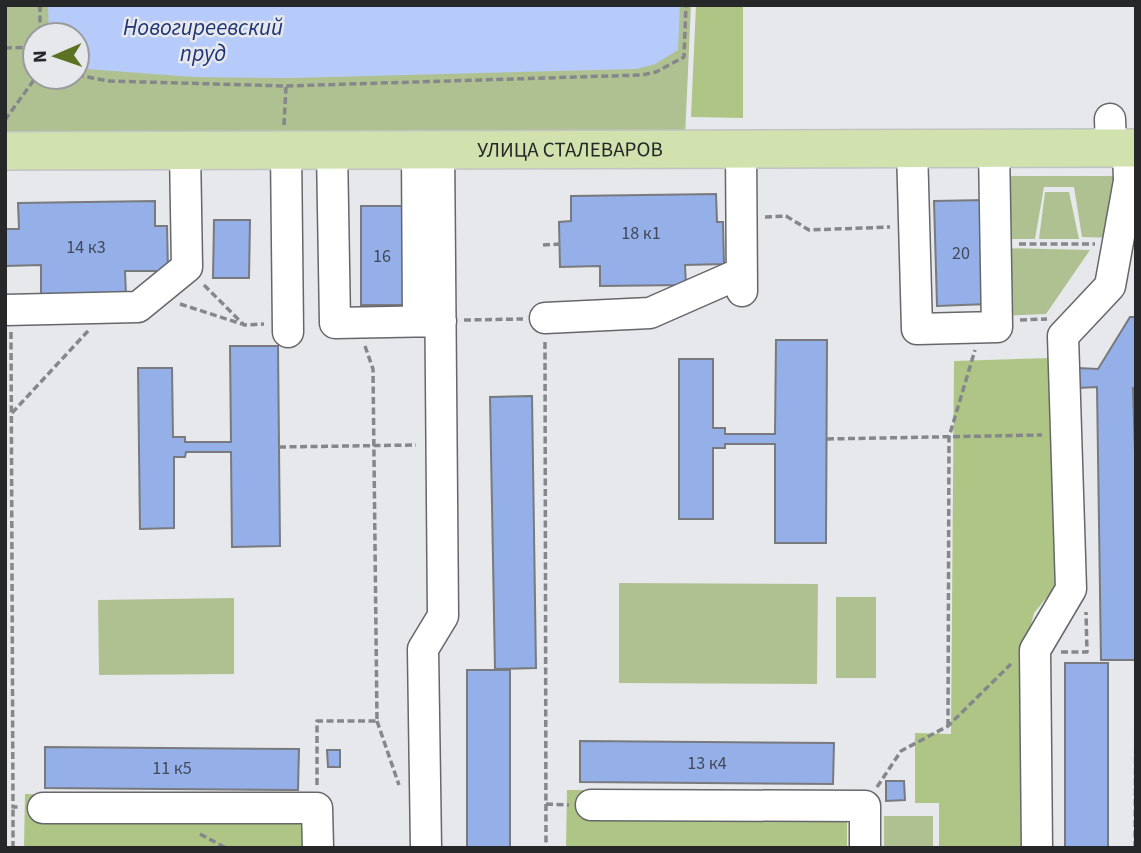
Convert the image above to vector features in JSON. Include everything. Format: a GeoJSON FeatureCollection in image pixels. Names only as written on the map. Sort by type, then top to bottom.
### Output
{"type":"FeatureCollection","features":[{"type":"Feature","properties":{"kind":"main road","name":"УЛИЦА СТАЛЕВАРОВ"},"geometry":{"type":"LineString","coordinates":[[5,151],[185,150],[285,140],[332,150],[994,148],[1121,141]]}},
{"type":"Feature","properties":{"kind":"lane"},"geometry":{"type":"LineString","coordinates":[[285,140],[288,328]]}},
{"type":"Feature","properties":{"kind":"lane"},"geometry":{"type":"LineString","coordinates":[[1037,848],[1035,650],[1071,589],[1063,336],[1110,286],[1129,181],[1121,141]]}},
{"type":"Feature","properties":{"kind":"lane"},"geometry":{"type":"LineString","coordinates":[[426,848],[423,649],[443,616],[442,444],[429,321],[428,148]]}},
{"type":"Feature","properties":{"kind":"lane"},"geometry":{"type":"LineString","coordinates":[[545,318],[650,313],[742,283],[741,148]]}},
{"type":"Feature","properties":{"kind":"lane"},"geometry":{"type":"LineString","coordinates":[[912,148],[917,329],[989,324],[996,243],[994,148]]}},
{"type":"Feature","properties":{"kind":"lane"},"geometry":{"type":"LineString","coordinates":[[8,310],[138,307],[187,267],[185,150]]}},
{"type":"Feature","properties":{"kind":"lane"},"geometry":{"type":"LineString","coordinates":[[332,150],[335,323],[429,321]]}},
{"type":"Feature","properties":{"kind":"lane"},"geometry":{"type":"LineString","coordinates":[[591,805],[865,806],[865,848]]}},
{"type":"Feature","properties":{"kind":"lane"},"geometry":{"type":"LineString","coordinates":[[43,808],[317,808],[318,848]]}},
{"type":"Feature","properties":{"kind":"path"},"geometry":{"type":"LineString","coordinates":[[91,78],[107,81],[286,86],[642,75],[656,72],[684,57],[686,5]]}},
{"type":"Feature","properties":{"kind":"path"},"geometry":{"type":"LineString","coordinates":[[285,140],[286,86]]}},
{"type":"Feature","properties":{"kind":"path"},"geometry":{"type":"LineString","coordinates":[[5,120],[27,91]]}},
{"type":"Feature","properties":{"kind":"path"},"geometry":{"type":"LineString","coordinates":[[742,218],[786,216],[810,230],[915,226]]}},
{"type":"Feature","properties":{"kind":"path"},"geometry":{"type":"LineString","coordinates":[[996,243],[1117,244]]}},
{"type":"Feature","properties":{"kind":"path"},"geometry":{"type":"LineString","coordinates":[[543,245],[560,244]]}},
{"type":"Feature","properties":{"kind":"path"},"geometry":{"type":"LineString","coordinates":[[187,267],[244,325]]}},
{"type":"Feature","properties":{"kind":"path"},"geometry":{"type":"LineString","coordinates":[[152,296],[244,325],[288,328]]}},
{"type":"Feature","properties":{"kind":"path"},"geometry":{"type":"LineString","coordinates":[[11,414],[110,308]]}},
{"type":"Feature","properties":{"kind":"path"},"geometry":{"type":"LineString","coordinates":[[8,310],[13,848]]}},
{"type":"Feature","properties":{"kind":"path"},"geometry":{"type":"LineString","coordinates":[[948,726],[949,437],[989,324],[1080,317]]}},
{"type":"Feature","properties":{"kind":"path"},"geometry":{"type":"LineString","coordinates":[[429,321],[545,318],[546,848]]}},
{"type":"Feature","properties":{"kind":"path"},"geometry":{"type":"LineString","coordinates":[[317,808],[317,721],[377,721],[373,369],[358,323]]}},
{"type":"Feature","properties":{"kind":"path"},"geometry":{"type":"LineString","coordinates":[[827,439],[1066,435]]}},
{"type":"Feature","properties":{"kind":"path"},"geometry":{"type":"LineString","coordinates":[[279,447],[442,444]]}},
{"type":"Feature","properties":{"kind":"path"},"geometry":{"type":"LineString","coordinates":[[865,806],[901,751],[948,726],[1014,661]]}},
{"type":"Feature","properties":{"kind":"path"},"geometry":{"type":"LineString","coordinates":[[1135,848],[1136,691]]}},
{"type":"Feature","properties":{"kind":"path"},"geometry":{"type":"LineString","coordinates":[[13,807],[43,808]]}},
{"type":"Feature","properties":{"kind":"green space"},"geometry":{"type":"Polygon","coordinates":[[[5,5],[691,5],[685,137],[5,138],[5,5]]]}},
{"type":"Feature","properties":{"kind":"green space"},"geometry":{"type":"Polygon","coordinates":[[[696,5],[743,5],[743,118],[691,117],[696,5]]]}},
{"type":"Feature","properties":{"kind":"green space"},"geometry":{"type":"Polygon","coordinates":[[[998,176],[1123,176],[1112,238],[1082,237],[1074,187],[1044,187],[1035,239],[1000,239],[998,176]]]}},
{"type":"Feature","properties":{"kind":"green space"},"geometry":{"type":"Polygon","coordinates":[[[1045,192],[1069,192],[1079,239],[1039,239],[1045,192]]]}},
{"type":"Feature","properties":{"kind":"green space"},"geometry":{"type":"Polygon","coordinates":[[[1000,248],[1090,250],[1046,314],[1001,316],[1000,248]]]}},
{"type":"Feature","properties":{"kind":"green space"},"geometry":{"type":"Polygon","coordinates":[[[1051,358],[1056,586],[1034,613],[1024,651],[1026,848],[939,848],[939,803],[915,803],[915,733],[951,734],[954,361],[1051,358]]]}},
{"type":"Feature","properties":{"kind":"green space"},"geometry":{"type":"Polygon","coordinates":[[[619,583],[818,584],[817,684],[619,683],[619,583]]]}},
{"type":"Feature","properties":{"kind":"green space"},"geometry":{"type":"Polygon","coordinates":[[[836,597],[876,597],[876,678],[836,678],[836,597]]]}},
{"type":"Feature","properties":{"kind":"green space"},"geometry":{"type":"Polygon","coordinates":[[[234,598],[234,674],[99,675],[98,600],[234,598]]]}},
{"type":"Feature","properties":{"kind":"green space"},"geometry":{"type":"Polygon","coordinates":[[[567,790],[847,791],[847,848],[566,848],[567,790]]]}},
{"type":"Feature","properties":{"kind":"green space"},"geometry":{"type":"Polygon","coordinates":[[[25,794],[303,800],[304,848],[24,848],[25,794]]]}},
{"type":"Feature","properties":{"kind":"green space"},"geometry":{"type":"Polygon","coordinates":[[[884,816],[933,816],[933,848],[884,848],[884,816]]]}},
{"type":"Feature","properties":{"kind":"water","name":"Новогиреевский пруд"},"geometry":{"type":"Polygon","coordinates":[[[48,5],[680,5],[678,50],[655,64],[636,69],[290,78],[194,77],[91,69],[91,21],[49,21],[48,5]]]}},
{"type":"Feature","properties":{"kind":"building"},"geometry":{"type":"Polygon","coordinates":[[[716,194],[717,222],[723,222],[724,264],[685,265],[686,285],[600,286],[600,266],[560,267],[559,222],[571,221],[571,196],[716,194]]]}},
{"type":"Feature","properties":{"kind":"building"},"geometry":{"type":"Polygon","coordinates":[[[985,200],[988,304],[937,306],[934,201],[985,200]]]}},
{"type":"Feature","properties":{"kind":"building"},"geometry":{"type":"Polygon","coordinates":[[[155,201],[155,226],[167,226],[168,271],[125,271],[126,295],[41,296],[41,265],[5,266],[5,229],[19,229],[18,203],[155,201]]]}},
{"type":"Feature","properties":{"kind":"building"},"geometry":{"type":"Polygon","coordinates":[[[361,206],[403,206],[403,305],[361,305],[361,206]]]}},
{"type":"Feature","properties":{"kind":"building"},"geometry":{"type":"Polygon","coordinates":[[[214,220],[250,220],[249,278],[213,278],[214,220]]]}},
{"type":"Feature","properties":{"kind":"building"},"geometry":{"type":"Polygon","coordinates":[[[1130,317],[1136,317],[1136,388],[1133,388],[1136,660],[1101,660],[1097,387],[1078,388],[1079,368],[1098,369],[1130,317]]]}},
{"type":"Feature","properties":{"kind":"building"},"geometry":{"type":"Polygon","coordinates":[[[776,340],[827,340],[826,543],[775,543],[775,444],[725,444],[725,448],[713,448],[713,519],[679,519],[679,359],[713,359],[713,428],[725,428],[725,434],[775,434],[776,340]]]}},
{"type":"Feature","properties":{"kind":"building"},"geometry":{"type":"Polygon","coordinates":[[[230,346],[278,346],[280,546],[232,547],[231,452],[186,452],[185,457],[174,457],[174,528],[140,529],[138,368],[172,368],[173,437],[185,437],[185,442],[231,442],[230,346]]]}},
{"type":"Feature","properties":{"kind":"building"},"geometry":{"type":"Polygon","coordinates":[[[532,396],[536,668],[495,669],[490,397],[532,396]]]}},
{"type":"Feature","properties":{"kind":"building"},"geometry":{"type":"Polygon","coordinates":[[[1065,663],[1108,663],[1108,848],[1065,848],[1065,663]]]}},
{"type":"Feature","properties":{"kind":"building"},"geometry":{"type":"Polygon","coordinates":[[[467,670],[510,670],[510,848],[467,848],[467,670]]]}},
{"type":"Feature","properties":{"kind":"building"},"geometry":{"type":"Polygon","coordinates":[[[580,741],[834,743],[833,784],[580,782],[580,741]]]}},
{"type":"Feature","properties":{"kind":"building"},"geometry":{"type":"Polygon","coordinates":[[[45,747],[299,749],[298,790],[45,788],[45,747]]]}},
{"type":"Feature","properties":{"kind":"building"},"geometry":{"type":"Polygon","coordinates":[[[327,750],[340,750],[340,767],[328,767],[327,750]]]}},
{"type":"Feature","properties":{"kind":"building"},"geometry":{"type":"Polygon","coordinates":[[[886,781],[904,781],[905,800],[886,801],[886,781]]]}}]}
